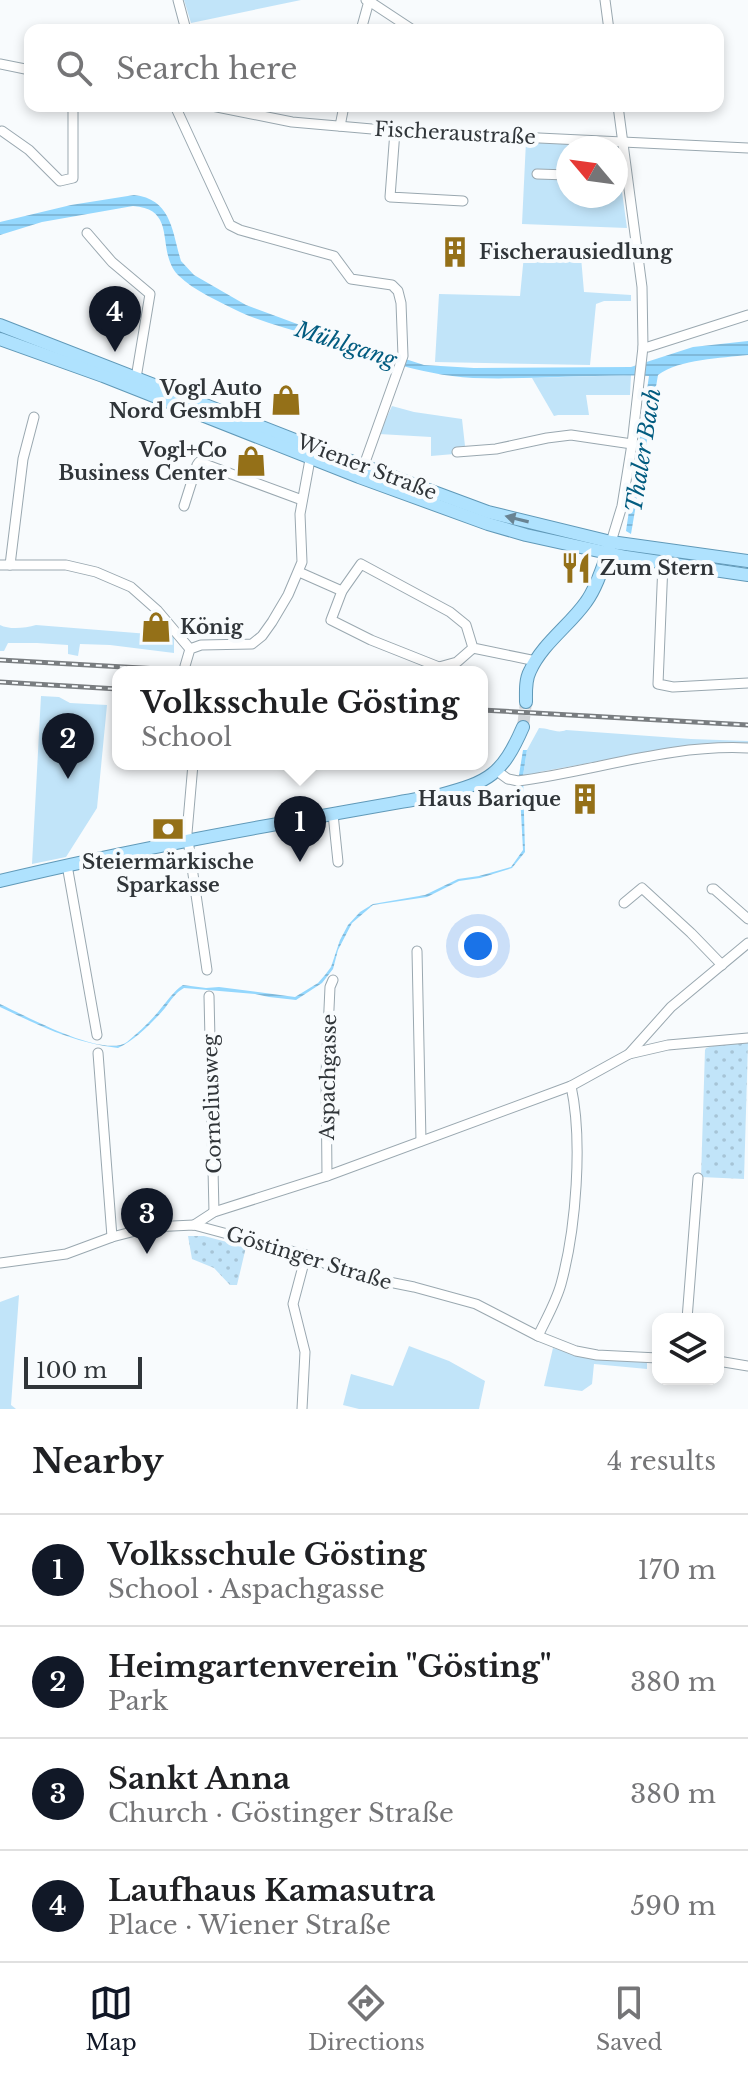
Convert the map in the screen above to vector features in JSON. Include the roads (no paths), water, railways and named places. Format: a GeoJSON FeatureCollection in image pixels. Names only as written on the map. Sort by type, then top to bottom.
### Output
{"type":"FeatureCollection","features":[{"type":"Feature","properties":{"kind":"main road","name":"Wiener Straße"},"geometry":{"type":"LineString","coordinates":[[0,325],[488,524],[526,535],[609,548],[748,561]]}},
{"type":"Feature","properties":{"kind":"main road","name":"Wiener Straße"},"geometry":{"type":"LineString","coordinates":[[0,339],[312,452],[364,465],[488,512],[663,563],[748,575]]}},
{"type":"Feature","properties":{"kind":"main road"},"geometry":{"type":"LineString","coordinates":[[526,702],[529,671],[587,601],[595,588],[609,548]]}},
{"type":"Feature","properties":{"kind":"main road"},"geometry":{"type":"LineString","coordinates":[[0,881],[67,865],[440,795],[473,786],[500,767],[510,755],[523,727]]}},
{"type":"Feature","properties":{"kind":"street"},"geometry":{"type":"LineString","coordinates":[[178,0],[184,24]]}},
{"type":"Feature","properties":{"kind":"street"},"geometry":{"type":"LineString","coordinates":[[605,0],[608,24]]}},
{"type":"Feature","properties":{"kind":"street"},"geometry":{"type":"LineString","coordinates":[[362,24],[367,1],[403,24]]}},
{"type":"Feature","properties":{"kind":"street"},"geometry":{"type":"LineString","coordinates":[[0,64],[24,69]]}},
{"type":"Feature","properties":{"kind":"street"},"geometry":{"type":"LineString","coordinates":[[2,131],[29,150],[60,181],[73,178],[73,112]]}},
{"type":"Feature","properties":{"kind":"street"},"geometry":{"type":"LineString","coordinates":[[178,112],[230,225],[334,256],[351,279],[385,284],[398,291],[403,356],[364,465]]}},
{"type":"Feature","properties":{"kind":"street","name":"Fischeraustraße"},"geometry":{"type":"LineString","coordinates":[[242,112],[292,122],[395,131],[556,139]]}},
{"type":"Feature","properties":{"kind":"street"},"geometry":{"type":"LineString","coordinates":[[340,126],[343,112]]}},
{"type":"Feature","properties":{"kind":"street"},"geometry":{"type":"LineString","coordinates":[[619,112],[621,136]]}},
{"type":"Feature","properties":{"kind":"street"},"geometry":{"type":"LineString","coordinates":[[395,131],[390,197],[463,201]]}},
{"type":"Feature","properties":{"kind":"street","name":"Fischeraustraße"},"geometry":{"type":"LineString","coordinates":[[628,142],[748,148]]}},
{"type":"Feature","properties":{"kind":"street"},"geometry":{"type":"LineString","coordinates":[[537,174],[556,175]]}},
{"type":"Feature","properties":{"kind":"street"},"geometry":{"type":"LineString","coordinates":[[609,548],[622,506],[643,347],[642,287],[627,208]]}},
{"type":"Feature","properties":{"kind":"street"},"geometry":{"type":"LineString","coordinates":[[87,233],[112,262],[151,291],[136,378]]}},
{"type":"Feature","properties":{"kind":"street"},"geometry":{"type":"LineString","coordinates":[[643,347],[748,315]]}},
{"type":"Feature","properties":{"kind":"street"},"geometry":{"type":"LineString","coordinates":[[34,417],[23,459],[5,565],[66,565],[96,572],[131,587],[157,610],[190,649]]}},
{"type":"Feature","properties":{"kind":"street"},"geometry":{"type":"LineString","coordinates":[[457,452],[496,449],[571,435],[632,444]]}},
{"type":"Feature","properties":{"kind":"street"},"geometry":{"type":"LineString","coordinates":[[190,649],[201,645],[252,644],[272,622],[302,562],[300,514],[312,452]]}},
{"type":"Feature","properties":{"kind":"street"},"geometry":{"type":"LineString","coordinates":[[184,506],[199,462],[302,500]]}},
{"type":"Feature","properties":{"kind":"street"},"geometry":{"type":"LineString","coordinates":[[663,563],[658,684],[673,687],[748,683]]}},
{"type":"Feature","properties":{"kind":"street"},"geometry":{"type":"LineString","coordinates":[[436,666],[331,620],[342,591],[361,564],[450,612],[466,625],[473,648]]}},
{"type":"Feature","properties":{"kind":"street"},"geometry":{"type":"LineString","coordinates":[[299,572],[342,591]]}},
{"type":"Feature","properties":{"kind":"street"},"geometry":{"type":"LineString","coordinates":[[473,648],[536,661]]}},
{"type":"Feature","properties":{"kind":"street"},"geometry":{"type":"LineString","coordinates":[[443,666],[457,662],[473,648]]}},
{"type":"Feature","properties":{"kind":"street"},"geometry":{"type":"LineString","coordinates":[[185,666],[190,649]]}},
{"type":"Feature","properties":{"kind":"street"},"geometry":{"type":"LineString","coordinates":[[500,767],[508,779],[522,780],[676,751],[748,748]]}},
{"type":"Feature","properties":{"kind":"street"},"geometry":{"type":"LineString","coordinates":[[192,770],[187,833],[207,970]]}},
{"type":"Feature","properties":{"kind":"street"},"geometry":{"type":"LineString","coordinates":[[333,814],[338,862]]}},
{"type":"Feature","properties":{"kind":"street"},"geometry":{"type":"LineString","coordinates":[[67,865],[97,1035]]}},
{"type":"Feature","properties":{"kind":"street"},"geometry":{"type":"LineString","coordinates":[[624,903],[642,888],[722,965]]}},
{"type":"Feature","properties":{"kind":"street"},"geometry":{"type":"LineString","coordinates":[[712,889],[748,919]]}},
{"type":"Feature","properties":{"kind":"street"},"geometry":{"type":"LineString","coordinates":[[629,1054],[671,1007],[748,943]]}},
{"type":"Feature","properties":{"kind":"street"},"geometry":{"type":"LineString","coordinates":[[417,951],[421,1141]]}},
{"type":"Feature","properties":{"kind":"street","name":"Aspachgasse"},"geometry":{"type":"LineString","coordinates":[[327,1176],[326,1074],[330,987],[333,980]]}},
{"type":"Feature","properties":{"kind":"street","name":"Corneliusweg"},"geometry":{"type":"LineString","coordinates":[[209,996],[214,1212]]}},
{"type":"Feature","properties":{"kind":"street"},"geometry":{"type":"LineString","coordinates":[[194,1225],[214,1212],[327,1176],[571,1086],[629,1054],[668,1045],[748,1038]]}},
{"type":"Feature","properties":{"kind":"street"},"geometry":{"type":"LineString","coordinates":[[98,1053],[112,1237]]}},
{"type":"Feature","properties":{"kind":"street"},"geometry":{"type":"LineString","coordinates":[[538,1336],[561,1284],[572,1229],[578,1141],[571,1086]]}},
{"type":"Feature","properties":{"kind":"street"},"geometry":{"type":"LineString","coordinates":[[687,1313],[698,1178]]}},
{"type":"Feature","properties":{"kind":"street","name":"Göstinger Straße"},"geometry":{"type":"LineString","coordinates":[[0,1263],[66,1254],[151,1227],[194,1225],[306,1255],[349,1274],[476,1304],[560,1346],[597,1355],[652,1358]]}},
{"type":"Feature","properties":{"kind":"street"},"geometry":{"type":"LineString","coordinates":[[302,1409],[305,1352],[293,1304],[306,1255]]}},
{"type":"Feature","properties":{"kind":"street"},"geometry":{"type":"LineString","coordinates":[[724,1362],[748,1366]]}},
{"type":"Feature","properties":{"kind":"water","name":"Mühlgang"},"geometry":{"type":"Polygon","coordinates":[[[134,195],[147,198],[163,210],[172,228],[181,261],[194,275],[246,305],[424,365],[474,368],[631,367],[693,347],[748,341],[748,355],[689,362],[658,375],[631,534],[626,531],[649,376],[453,376],[393,363],[268,323],[208,296],[178,275],[171,265],[161,223],[147,209],[133,206],[42,222],[0,235],[0,222],[71,205],[134,195]]]}},
{"type":"Feature","properties":{"kind":"water"},"geometry":{"type":"Polygon","coordinates":[[[523,750],[527,750],[523,776],[525,852],[512,868],[459,881],[427,897],[373,905],[352,923],[338,950],[333,969],[322,983],[296,1000],[184,988],[143,1030],[118,1048],[72,1038],[0,1007],[0,1004],[64,1034],[116,1046],[136,1034],[183,985],[295,997],[325,975],[348,925],[373,904],[425,895],[458,879],[511,867],[523,850],[519,775],[523,750]]]}},
{"type":"Feature","properties":{"kind":"tunnel"},"geometry":{"type":"LineString","coordinates":[[523,727],[526,702]]}},
{"type":"Feature","properties":{"kind":"railway"},"geometry":{"type":"LineString","coordinates":[[0,660],[112,666]]}},
{"type":"Feature","properties":{"kind":"railway"},"geometry":{"type":"LineString","coordinates":[[0,682],[112,689]]}},
{"type":"Feature","properties":{"kind":"railway"},"geometry":{"type":"LineString","coordinates":[[488,710],[748,725]]}},
{"type":"Feature","properties":{"kind":"place","name":"Fischerausiedlung"},"geometry":{"type":"Point","coordinates":[455,252]}},
{"type":"Feature","properties":{"kind":"place","name":"Laufhaus Kamasutra"},"geometry":{"type":"Point","coordinates":[115,352]}},
{"type":"Feature","properties":{"kind":"place","name":"Vogl Auto Nord GesmbH"},"geometry":{"type":"Point","coordinates":[286,400]}},
{"type":"Feature","properties":{"kind":"place","name":"Vogl+Co Business Center"},"geometry":{"type":"Point","coordinates":[251,461]}},
{"type":"Feature","properties":{"kind":"place","name":"Zum Stern"},"geometry":{"type":"Point","coordinates":[576,568]}},
{"type":"Feature","properties":{"kind":"place","name":"König"},"geometry":{"type":"Point","coordinates":[156,627]}},
{"type":"Feature","properties":{"kind":"place","name":"Heimgartenverein \"Gösting\""},"geometry":{"type":"Point","coordinates":[68,779]}},
{"type":"Feature","properties":{"kind":"place","name":"Haus Barique"},"geometry":{"type":"Point","coordinates":[585,799]}},
{"type":"Feature","properties":{"kind":"place","name":"Steiermärkische Sparkasse"},"geometry":{"type":"Point","coordinates":[168,829]}},
{"type":"Feature","properties":{"kind":"place","name":"Volksschule Gösting"},"geometry":{"type":"Point","coordinates":[300,862]}},
{"type":"Feature","properties":{"kind":"place","name":"Sankt Anna"},"geometry":{"type":"Point","coordinates":[147,1254]}},
{"type":"Feature","properties":{"kind":"water label","name":"Thaler Bach"},"geometry":{"type":"Point","coordinates":[643,450]}}]}
